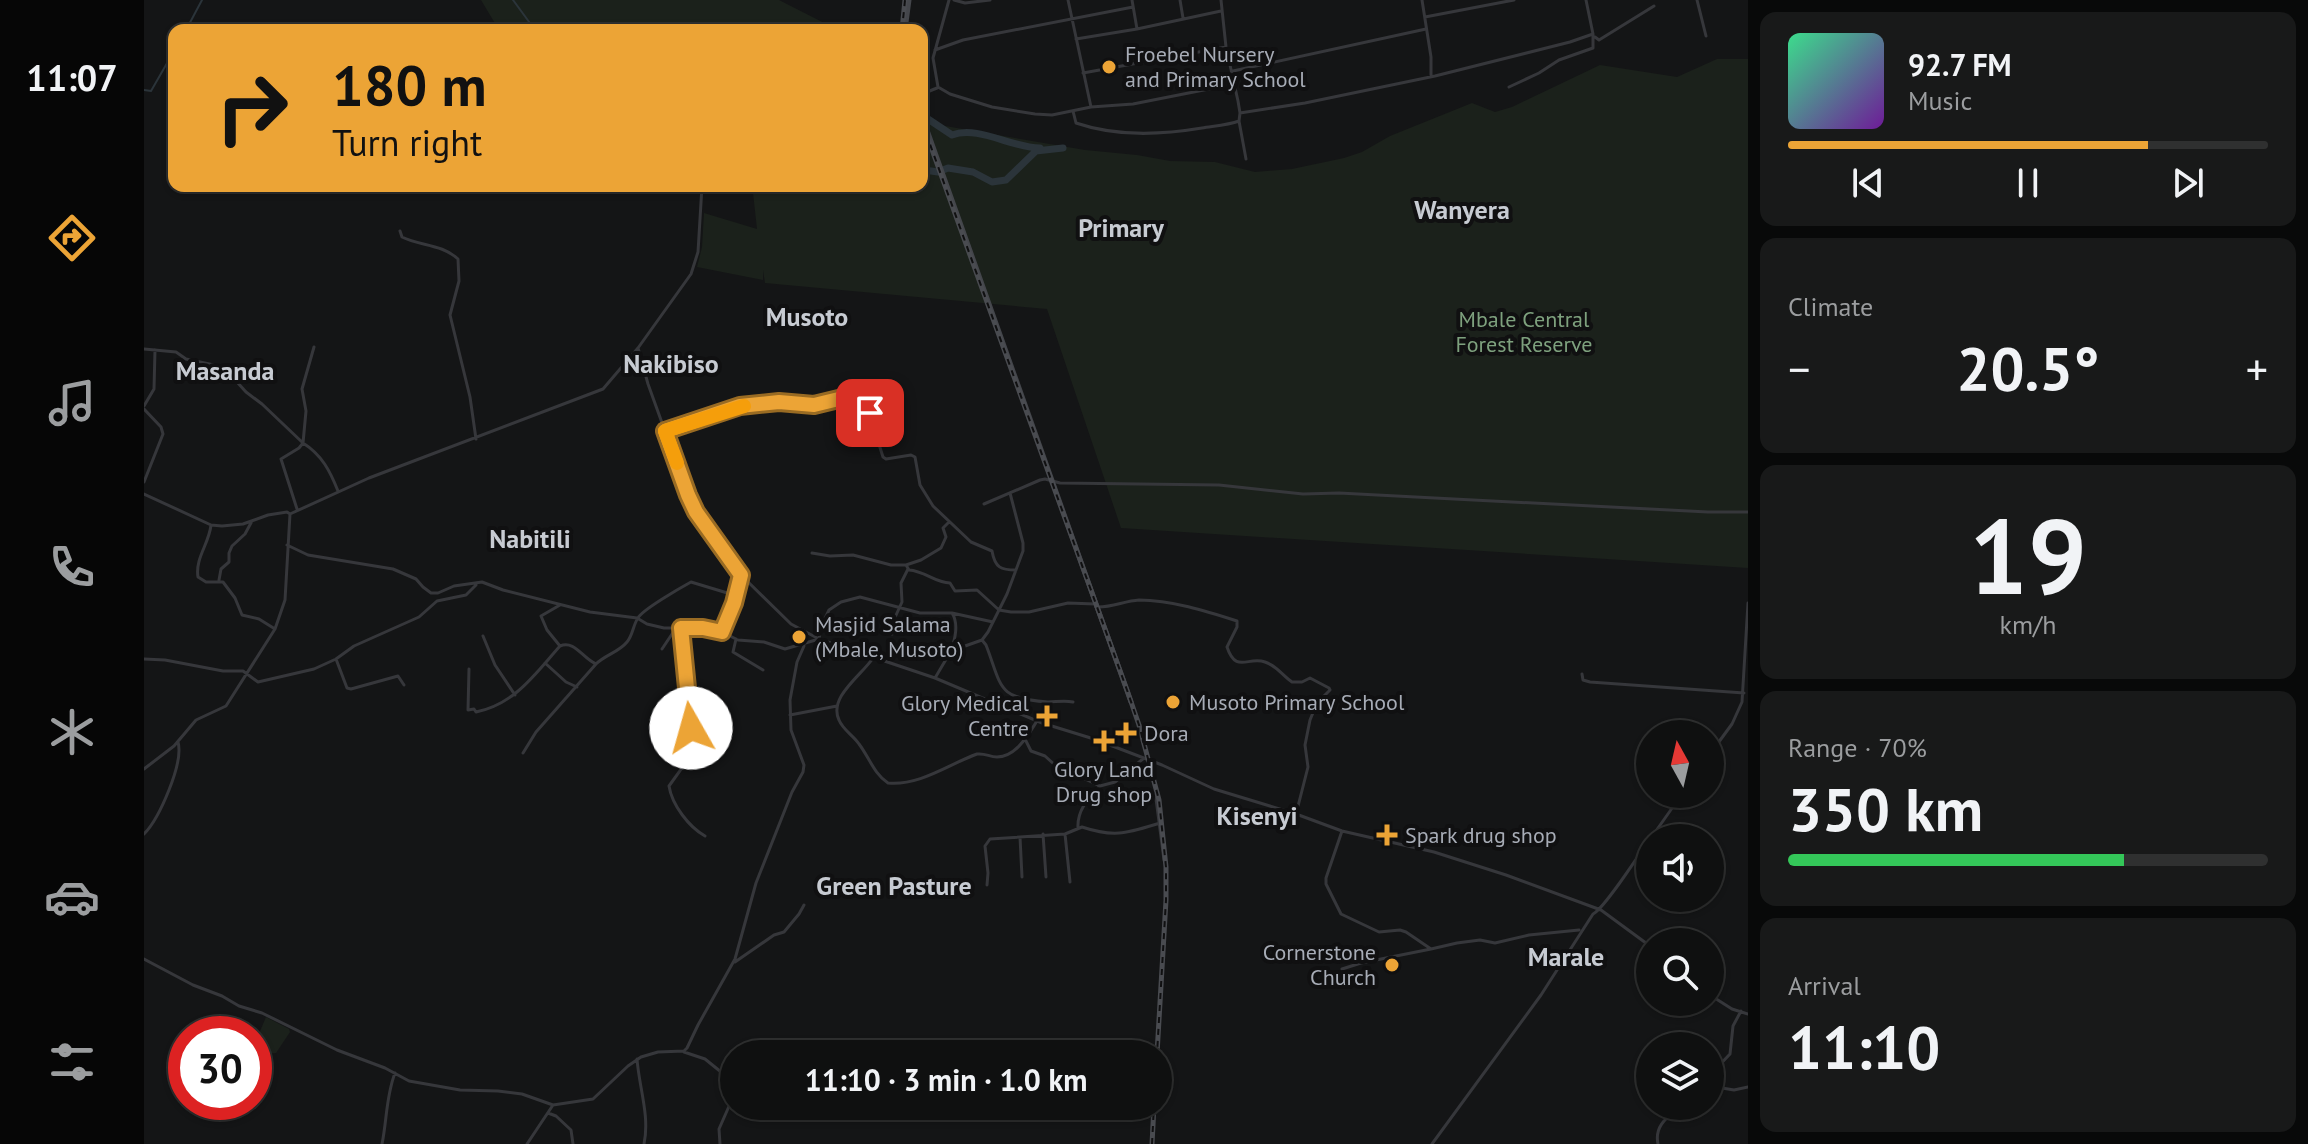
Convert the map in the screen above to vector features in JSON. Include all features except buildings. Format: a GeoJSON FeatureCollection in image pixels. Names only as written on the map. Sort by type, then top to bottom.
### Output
{"type":"FeatureCollection","features":[{"type":"Feature","properties":{"kind":"main road"},"geometry":{"type":"LineString","coordinates":[[906,24],[909,0]]}},
{"type":"Feature","properties":{"kind":"main road"},"geometry":{"type":"LineString","coordinates":[[928,133],[1131,702]]}},
{"type":"Feature","properties":{"kind":"street"},"geometry":{"type":"LineString","coordinates":[[990,0],[965,3],[952,0],[933,58],[938,87],[950,94],[1006,110],[1045,115],[1133,104],[1219,87],[1233,81]]}},
{"type":"Feature","properties":{"kind":"street"},"geometry":{"type":"LineString","coordinates":[[1068,0],[1091,107]]}},
{"type":"Feature","properties":{"kind":"street"},"geometry":{"type":"LineString","coordinates":[[1132,0],[1137,29]]}},
{"type":"Feature","properties":{"kind":"street"},"geometry":{"type":"LineString","coordinates":[[1180,0],[1183,18]]}},
{"type":"Feature","properties":{"kind":"street"},"geometry":{"type":"LineString","coordinates":[[1221,0],[1246,159]]}},
{"type":"Feature","properties":{"kind":"street"},"geometry":{"type":"LineString","coordinates":[[1422,0],[1431,77]]}},
{"type":"Feature","properties":{"kind":"street"},"geometry":{"type":"LineString","coordinates":[[1425,17],[1514,0]]}},
{"type":"Feature","properties":{"kind":"street"},"geometry":{"type":"LineString","coordinates":[[1509,87],[1559,60],[1593,48],[1586,0]]}},
{"type":"Feature","properties":{"kind":"street"},"geometry":{"type":"LineString","coordinates":[[1697,0],[1706,36]]}},
{"type":"Feature","properties":{"kind":"street"},"geometry":{"type":"LineString","coordinates":[[1593,34],[1599,40],[1654,6]]}},
{"type":"Feature","properties":{"kind":"street"},"geometry":{"type":"LineString","coordinates":[[935,50],[963,40],[1133,7]]}},
{"type":"Feature","properties":{"kind":"street"},"geometry":{"type":"LineString","coordinates":[[1076,39],[1221,11]]}},
{"type":"Feature","properties":{"kind":"street"},"geometry":{"type":"LineString","coordinates":[[1233,71],[1426,29]]}},
{"type":"Feature","properties":{"kind":"street"},"geometry":{"type":"LineString","coordinates":[[1240,113],[1431,77],[1593,34]]}},
{"type":"Feature","properties":{"kind":"street"},"geometry":{"type":"LineString","coordinates":[[1083,73],[1226,47]]}},
{"type":"Feature","properties":{"kind":"street"},"geometry":{"type":"LineString","coordinates":[[928,91],[938,87]]}},
{"type":"Feature","properties":{"kind":"street"},"geometry":{"type":"LineString","coordinates":[[1073,111],[1075,121],[1083,126],[1142,134],[1166,134],[1239,121]]}},
{"type":"Feature","properties":{"kind":"street"},"geometry":{"type":"LineString","coordinates":[[144,769],[178,742],[196,720],[226,706],[275,629],[285,600],[290,514],[338,491],[603,389],[638,348],[691,274],[696,263],[702,192]]}},
{"type":"Feature","properties":{"kind":"street"},"geometry":{"type":"LineString","coordinates":[[400,231],[402,237],[411,242],[424,243],[451,253],[458,259],[459,281],[450,315],[470,397],[476,439]]}},
{"type":"Feature","properties":{"kind":"street"},"geometry":{"type":"LineString","coordinates":[[297,509],[281,459],[303,443],[306,411],[302,389],[314,347]]}},
{"type":"Feature","properties":{"kind":"street"},"geometry":{"type":"LineString","coordinates":[[638,348],[696,512],[741,575],[791,624],[819,639],[935,678],[987,701],[1144,758],[1214,789],[1342,831],[1434,852],[1601,910],[1636,936]]}},
{"type":"Feature","properties":{"kind":"street"},"geometry":{"type":"LineString","coordinates":[[144,349],[176,352],[186,359],[214,365],[228,372],[246,392],[314,450],[329,469],[338,491]]}},
{"type":"Feature","properties":{"kind":"street"},"geometry":{"type":"LineString","coordinates":[[144,482],[163,434],[161,427],[144,408],[154,389],[155,350]]}},
{"type":"Feature","properties":{"kind":"street"},"geometry":{"type":"LineString","coordinates":[[665,431],[740,406],[779,402],[814,405],[851,396],[869,408],[879,423],[877,438],[883,457],[915,457],[923,492],[933,506],[971,542],[992,551],[999,569],[1016,570]]}},
{"type":"Feature","properties":{"kind":"street"},"geometry":{"type":"LineString","coordinates":[[984,504],[1045,479],[1051,482],[1134,485],[1219,485],[1303,494],[1339,493],[1748,512]]}},
{"type":"Feature","properties":{"kind":"street"},"geometry":{"type":"LineString","coordinates":[[951,651],[982,640],[1022,557],[1023,543],[1010,493]]}},
{"type":"Feature","properties":{"kind":"street"},"geometry":{"type":"LineString","coordinates":[[144,494],[211,525],[222,526],[268,515],[290,514]]}},
{"type":"Feature","properties":{"kind":"street"},"geometry":{"type":"LineString","coordinates":[[219,580],[221,569],[229,562],[232,546],[245,534],[252,521]]}},
{"type":"Feature","properties":{"kind":"street"},"geometry":{"type":"LineString","coordinates":[[892,634],[907,567],[941,548],[946,537],[943,528],[949,522]]}},
{"type":"Feature","properties":{"kind":"street"},"geometry":{"type":"LineString","coordinates":[[211,525],[199,558],[197,574],[200,579],[223,582],[235,598],[242,615],[259,619],[275,629]]}},
{"type":"Feature","properties":{"kind":"street"},"geometry":{"type":"LineString","coordinates":[[287,545],[308,555],[393,569],[416,579],[431,593],[479,582],[590,612],[637,618],[647,624],[703,628],[736,639],[764,642],[785,649],[819,639]]}},
{"type":"Feature","properties":{"kind":"street"},"geometry":{"type":"LineString","coordinates":[[812,553],[853,555],[907,567],[925,573],[940,583],[950,583],[955,591],[977,590],[999,610],[1021,612],[1068,603],[1104,608],[1130,601],[1155,601],[1237,621],[1227,647],[1236,662],[1264,661],[1275,666],[1292,682],[1310,678],[1330,690],[1313,711],[1310,720],[1305,745],[1308,767],[1296,814]]}},
{"type":"Feature","properties":{"kind":"street"},"geometry":{"type":"LineString","coordinates":[[722,632],[741,575]]}},
{"type":"Feature","properties":{"kind":"street"},"geometry":{"type":"LineString","coordinates":[[144,659],[223,671],[243,671],[262,682],[314,669],[336,659],[354,646],[419,617],[437,601],[466,595],[479,582]]}},
{"type":"Feature","properties":{"kind":"street"},"geometry":{"type":"LineString","coordinates":[[523,753],[536,732],[603,656],[627,642],[637,618],[645,609],[691,582],[734,595]]}},
{"type":"Feature","properties":{"kind":"street"},"geometry":{"type":"LineString","coordinates":[[819,639],[828,612],[841,602],[860,597],[920,613],[952,613],[993,622]]}},
{"type":"Feature","properties":{"kind":"street"},"geometry":{"type":"LineString","coordinates":[[1724,734],[1738,713],[1745,692],[1748,603]]}},
{"type":"Feature","properties":{"kind":"street"},"geometry":{"type":"LineString","coordinates":[[560,605],[541,616],[547,630],[560,646]]}},
{"type":"Feature","properties":{"kind":"street"},"geometry":{"type":"LineString","coordinates":[[935,678],[951,651],[956,628],[952,613]]}},
{"type":"Feature","properties":{"kind":"street"},"geometry":{"type":"LineString","coordinates":[[662,649],[679,628]]}},
{"type":"Feature","properties":{"kind":"street"},"geometry":{"type":"LineString","coordinates":[[679,628],[694,744],[692,754],[669,786],[671,795],[690,825],[705,836]]}},
{"type":"Feature","properties":{"kind":"street"},"geometry":{"type":"LineString","coordinates":[[483,636],[495,665],[515,695]]}},
{"type":"Feature","properties":{"kind":"street"},"geometry":{"type":"LineString","coordinates":[[736,639],[733,652],[763,670]]}},
{"type":"Feature","properties":{"kind":"street"},"geometry":{"type":"LineString","coordinates":[[982,640],[1005,691],[1019,698],[1073,702]]}},
{"type":"Feature","properties":{"kind":"street"},"geometry":{"type":"LineString","coordinates":[[469,669],[468,710],[474,709],[476,712],[485,711],[515,695],[533,680],[560,646],[567,643],[596,664]]}},
{"type":"Feature","properties":{"kind":"street"},"geometry":{"type":"LineString","coordinates":[[684,1051],[739,948],[756,883],[803,772],[804,765],[793,736],[790,694],[804,645]]}},
{"type":"Feature","properties":{"kind":"street"},"geometry":{"type":"LineString","coordinates":[[873,658],[846,690],[837,706],[838,720],[854,737],[876,773],[888,783],[900,783],[937,772],[977,754],[993,757],[1008,755],[1025,739],[1038,720]]}},
{"type":"Feature","properties":{"kind":"street"},"geometry":{"type":"LineString","coordinates":[[336,659],[347,688],[398,676],[404,685]]}},
{"type":"Feature","properties":{"kind":"street"},"geometry":{"type":"LineString","coordinates":[[545,663],[566,682],[577,687]]}},
{"type":"Feature","properties":{"kind":"street"},"geometry":{"type":"LineString","coordinates":[[1582,674],[1583,680],[1590,682],[1745,692]]}},
{"type":"Feature","properties":{"kind":"street"},"geometry":{"type":"LineString","coordinates":[[790,715],[837,706]]}},
{"type":"Feature","properties":{"kind":"street"},"geometry":{"type":"LineString","coordinates":[[1025,739],[1031,751],[1100,786]]}},
{"type":"Feature","properties":{"kind":"street"},"geometry":{"type":"LineString","coordinates":[[144,834],[157,818],[172,780],[180,755],[178,742]]}},
{"type":"Feature","properties":{"kind":"street"},"geometry":{"type":"LineString","coordinates":[[1078,828],[1080,811],[1100,786],[1115,782],[1144,758]]}},
{"type":"Feature","properties":{"kind":"street"},"geometry":{"type":"LineString","coordinates":[[1155,791],[1164,860]]}},
{"type":"Feature","properties":{"kind":"street"},"geometry":{"type":"LineString","coordinates":[[987,885],[986,843],[990,839],[1065,834],[1078,828],[1113,834],[1160,823]]}},
{"type":"Feature","properties":{"kind":"street"},"geometry":{"type":"LineString","coordinates":[[1342,831],[1326,878],[1341,914],[1379,932],[1406,932],[1431,949]]}},
{"type":"Feature","properties":{"kind":"street"},"geometry":{"type":"LineString","coordinates":[[1043,834],[1046,877]]}},
{"type":"Feature","properties":{"kind":"street"},"geometry":{"type":"LineString","coordinates":[[1065,834],[1070,882]]}},
{"type":"Feature","properties":{"kind":"street"},"geometry":{"type":"LineString","coordinates":[[1020,837],[1022,877]]}},
{"type":"Feature","properties":{"kind":"street"},"geometry":{"type":"LineString","coordinates":[[1432,1144],[1541,995],[1581,930],[1593,914],[1601,910],[1636,857]]}},
{"type":"Feature","properties":{"kind":"street"},"geometry":{"type":"LineString","coordinates":[[732,964],[774,935],[784,932],[804,905]]}},
{"type":"Feature","properties":{"kind":"street"},"geometry":{"type":"LineString","coordinates":[[1342,969],[1457,943],[1480,940],[1495,943],[1529,935],[1581,930]]}},
{"type":"Feature","properties":{"kind":"street"},"geometry":{"type":"LineString","coordinates":[[144,959],[193,985],[262,1013],[409,1081],[460,1090],[522,1094],[553,1105],[593,1099],[637,1059],[658,1052],[684,1051],[705,1059],[726,1076],[730,1104],[719,1129],[720,1144]]}},
{"type":"Feature","properties":{"kind":"street"},"geometry":{"type":"LineString","coordinates":[[1724,1004],[1748,1014]]}},
{"type":"Feature","properties":{"kind":"street"},"geometry":{"type":"LineString","coordinates":[[1724,1060],[1730,1054],[1733,1026],[1741,1011]]}},
{"type":"Feature","properties":{"kind":"street"},"geometry":{"type":"LineString","coordinates":[[637,1059],[645,1116],[644,1144]]}},
{"type":"Feature","properties":{"kind":"street"},"geometry":{"type":"LineString","coordinates":[[382,1144],[387,1093],[395,1073]]}},
{"type":"Feature","properties":{"kind":"street"},"geometry":{"type":"LineString","coordinates":[[1724,1088],[1748,1087]]}},
{"type":"Feature","properties":{"kind":"street"},"geometry":{"type":"LineString","coordinates":[[527,1144],[553,1105]]}},
{"type":"Feature","properties":{"kind":"street"},"geometry":{"type":"LineString","coordinates":[[548,1113],[571,1130],[573,1144]]}},
{"type":"Feature","properties":{"kind":"street"},"geometry":{"type":"LineString","coordinates":[[1658,1144],[1656,1134],[1666,1120]]}},
{"type":"Feature","properties":{"kind":"green space"},"geometry":{"type":"Polygon","coordinates":[[[481,0],[779,0],[826,24],[495,24],[481,0]]]}},
{"type":"Feature","properties":{"kind":"green space","name":"Mbale Central Forest Reserve"},"geometry":{"type":"Polygon","coordinates":[[[1717,59],[1748,59],[1748,568],[1121,528],[1047,309],[765,283],[763,270],[763,280],[697,267],[704,213],[757,229],[753,193],[747,192],[928,192],[928,123],[1085,150],[1170,161],[1215,162],[1255,172],[1292,169],[1344,158],[1472,103],[1495,112],[1512,107],[1600,65],[1677,77],[1717,59]]]}},
{"type":"Feature","properties":{"kind":"green space"},"geometry":{"type":"Polygon","coordinates":[[[272,1020],[290,1032],[276,1053],[272,1053],[272,1020]]]}},
{"type":"Feature","properties":{"kind":"waterway"},"geometry":{"type":"LineString","coordinates":[[189,24],[202,0]]}},
{"type":"Feature","properties":{"kind":"waterway"},"geometry":{"type":"LineString","coordinates":[[513,0],[531,24]]}},
{"type":"Feature","properties":{"kind":"waterway"},"geometry":{"type":"LineString","coordinates":[[144,90],[151,91],[168,61]]}},
{"type":"Feature","properties":{"kind":"waterway"},"geometry":{"type":"LineString","coordinates":[[928,119],[952,135],[973,133],[1040,148]]}},
{"type":"Feature","properties":{"kind":"waterway"},"geometry":{"type":"LineString","coordinates":[[928,171],[938,172],[948,168],[973,172],[992,182],[1006,180],[1036,151],[1063,148]]}},
{"type":"Feature","properties":{"kind":"railway"},"geometry":{"type":"LineString","coordinates":[[903,24],[905,0]]}},
{"type":"Feature","properties":{"kind":"railway"},"geometry":{"type":"LineString","coordinates":[[928,139],[1127,690],[1159,800],[1166,900],[1158,1040]]}},
{"type":"Feature","properties":{"kind":"railway"},"geometry":{"type":"LineString","coordinates":[[1152,1144],[1153,1120]]}},
{"type":"Feature","properties":{"kind":"slow traffic"},"geometry":{"type":"LineString","coordinates":[[677,463],[665,431],[744,406]]}},
{"type":"Feature","properties":{"kind":"place","name":"Froebel Nursery and Primary School"},"geometry":{"type":"Point","coordinates":[1109,67]}},
{"type":"Feature","properties":{"kind":"place","name":"Masjid Salama (Mbale, Musoto)"},"geometry":{"type":"Point","coordinates":[799,637]}},
{"type":"Feature","properties":{"kind":"place","name":"Musoto Primary School"},"geometry":{"type":"Point","coordinates":[1173,702]}},
{"type":"Feature","properties":{"kind":"place","name":"Glory Medical Centre"},"geometry":{"type":"Point","coordinates":[1047,716]}},
{"type":"Feature","properties":{"kind":"place","name":"Dora"},"geometry":{"type":"Point","coordinates":[1126,733]}},
{"type":"Feature","properties":{"kind":"place","name":"Glory Land Drug shop"},"geometry":{"type":"Point","coordinates":[1104,741]}},
{"type":"Feature","properties":{"kind":"place","name":"Spark drug shop"},"geometry":{"type":"Point","coordinates":[1387,835]}},
{"type":"Feature","properties":{"kind":"place","name":"Cornerstone Church"},"geometry":{"type":"Point","coordinates":[1392,965]}},
{"type":"Feature","properties":{"kind":"district","name":"Wanyera"},"geometry":{"type":"Point","coordinates":[1462,209]}},
{"type":"Feature","properties":{"kind":"district","name":"Primary"},"geometry":{"type":"Point","coordinates":[1121,227]}},
{"type":"Feature","properties":{"kind":"district","name":"Musoto"},"geometry":{"type":"Point","coordinates":[807,316]}},
{"type":"Feature","properties":{"kind":"district","name":"Nakibiso"},"geometry":{"type":"Point","coordinates":[671,363]}},
{"type":"Feature","properties":{"kind":"district","name":"Masanda"},"geometry":{"type":"Point","coordinates":[225,370]}},
{"type":"Feature","properties":{"kind":"district","name":"Nabitili"},"geometry":{"type":"Point","coordinates":[530,538]}},
{"type":"Feature","properties":{"kind":"district","name":"Kisenyi"},"geometry":{"type":"Point","coordinates":[1257,815]}},
{"type":"Feature","properties":{"kind":"district","name":"Green Pasture"},"geometry":{"type":"Point","coordinates":[894,885]}},
{"type":"Feature","properties":{"kind":"district","name":"Marale"},"geometry":{"type":"Point","coordinates":[1566,956]}},
{"type":"Feature","properties":{"kind":"route"},"geometry":{"type":"LineString","coordinates":[[691,728],[681,628],[722,632],[741,575],[696,512],[665,431],[740,406],[779,402],[814,405],[851,396],[869,408],[870,413]]}}]}
